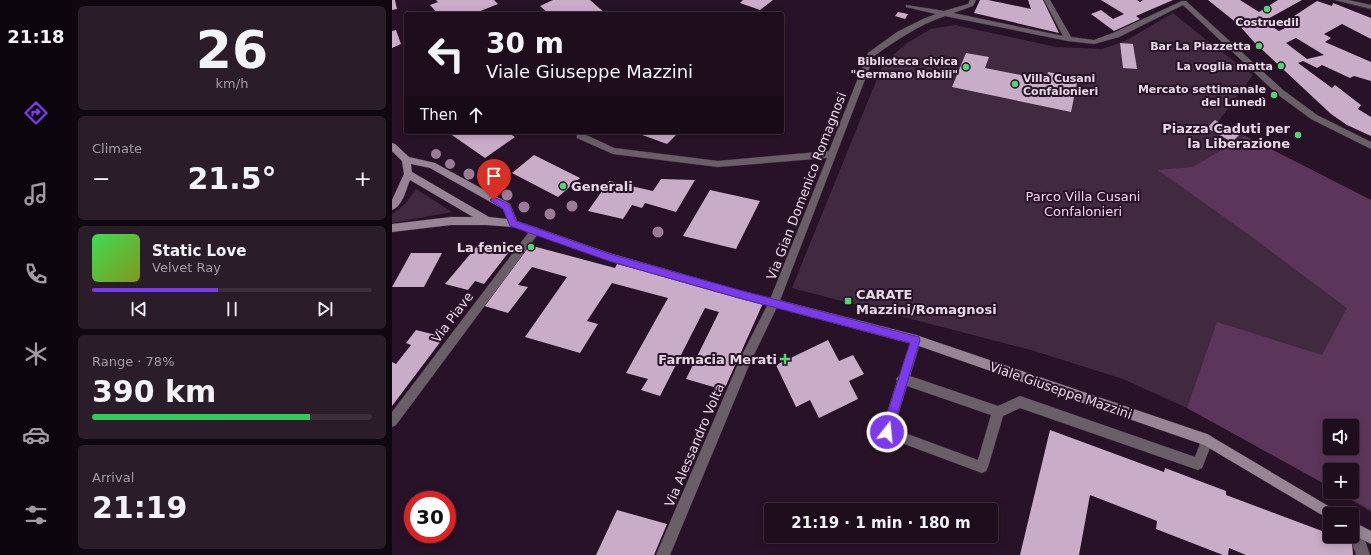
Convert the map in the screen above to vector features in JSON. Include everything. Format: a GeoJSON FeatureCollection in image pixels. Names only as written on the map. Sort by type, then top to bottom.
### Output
{"type":"FeatureCollection","features":[{"type":"Feature","properties":{"kind":"main road"},"geometry":{"type":"LineString","coordinates":[[392,146],[406,160],[432,165],[507,207],[513,223]]}},
{"type":"Feature","properties":{"kind":"main road"},"geometry":{"type":"LineString","coordinates":[[392,206],[398,199],[408,174],[406,160]]}},
{"type":"Feature","properties":{"kind":"main road"},"geometry":{"type":"LineString","coordinates":[[408,174],[487,222]]}},
{"type":"Feature","properties":{"kind":"main road","name":"Viale Giuseppe Mazzini"},"geometry":{"type":"LineString","coordinates":[[392,228],[451,221],[513,223],[609,257],[774,303],[916,340],[1207,440],[1323,509]]}},
{"type":"Feature","properties":{"kind":"main road"},"geometry":{"type":"LineString","coordinates":[[1359,531],[1371,538]]}},
{"type":"Feature","properties":{"kind":"street","name":"Via Gian Domenico Romagnosi"},"geometry":{"type":"LineString","coordinates":[[774,303],[871,55],[906,30],[925,20],[971,5],[973,0]]}},
{"type":"Feature","properties":{"kind":"street"},"geometry":{"type":"LineString","coordinates":[[1047,0],[1068,39]]}},
{"type":"Feature","properties":{"kind":"street"},"geometry":{"type":"LineString","coordinates":[[1338,0],[1371,7]]}},
{"type":"Feature","properties":{"kind":"street"},"geometry":{"type":"LineString","coordinates":[[908,6],[1068,39],[1094,42],[1116,35],[1184,2],[1280,92],[1314,117],[1371,146]]}},
{"type":"Feature","properties":{"kind":"street"},"geometry":{"type":"LineString","coordinates":[[580,134],[580,136],[614,151],[718,164],[833,154]]}},
{"type":"Feature","properties":{"kind":"street","name":"Via Piave"},"geometry":{"type":"LineString","coordinates":[[392,421],[535,231]]}},
{"type":"Feature","properties":{"kind":"street","name":"Via Alessandro Volta"},"geometry":{"type":"LineString","coordinates":[[662,555],[744,361],[774,303]]}},
{"type":"Feature","properties":{"kind":"street"},"geometry":{"type":"LineString","coordinates":[[916,340],[902,379],[887,432],[982,467],[998,412]]}},
{"type":"Feature","properties":{"kind":"street"},"geometry":{"type":"LineString","coordinates":[[902,379],[998,412],[1020,402],[1198,464],[1207,440]]}},
{"type":"Feature","properties":{"kind":"street"},"geometry":{"type":"LineString","coordinates":[[1359,543],[1363,555]]}},
{"type":"Feature","properties":{"kind":"green space","name":"Parco Villa Cusani Confalonieri"},"geometry":{"type":"Polygon","coordinates":[[[1173,13],[1253,75],[1218,122],[1371,200],[1371,512],[1350,499],[1359,499],[1359,463],[1323,463],[1323,483],[1260,446],[1187,408],[1123,379],[1031,350],[792,288],[883,64],[907,43],[931,29],[955,25],[1056,47],[1102,49],[1125,41],[1173,13]]]}},
{"type":"Feature","properties":{"kind":"green space"},"geometry":{"type":"Polygon","coordinates":[[[416,189],[452,212],[392,223],[392,214],[403,206],[416,189]]]}},
{"type":"Feature","properties":{"kind":"shaded area"},"geometry":{"type":"Polygon","coordinates":[[[1245,136],[1371,200],[1371,510],[1351,499],[1359,499],[1359,463],[1323,463],[1323,483],[1187,408],[1217,322],[1322,355],[1347,308],[1252,237],[1158,170],[1193,167],[1245,136]]]}},
{"type":"Feature","properties":{"kind":"building"},"geometry":{"type":"Polygon","coordinates":[[[392,0],[395,0],[397,9],[392,10],[392,0]]]}},
{"type":"Feature","properties":{"kind":"building"},"geometry":{"type":"Polygon","coordinates":[[[436,0],[494,0],[498,4],[478,12],[436,12],[430,5],[438,2],[436,0]]]}},
{"type":"Feature","properties":{"kind":"building"},"geometry":{"type":"Polygon","coordinates":[[[553,0],[590,0],[604,12],[547,12],[540,6],[553,0]]]}},
{"type":"Feature","properties":{"kind":"building"},"geometry":{"type":"Polygon","coordinates":[[[743,0],[773,0],[760,10],[740,3],[743,0]]]}},
{"type":"Feature","properties":{"kind":"building"},"geometry":{"type":"Polygon","coordinates":[[[980,0],[988,0],[1031,9],[1028,0],[1043,0],[1059,33],[974,13],[980,0]]]}},
{"type":"Feature","properties":{"kind":"building"},"geometry":{"type":"Polygon","coordinates":[[[1101,0],[1137,0],[1140,2],[1143,0],[1173,0],[1136,16],[1140,19],[1114,31],[1091,14],[1101,10],[1113,19],[1124,14],[1101,0]]]}},
{"type":"Feature","properties":{"kind":"building"},"geometry":{"type":"Polygon","coordinates":[[[1208,0],[1240,0],[1259,12],[1278,0],[1302,0],[1264,21],[1279,31],[1291,25],[1285,22],[1317,1],[1332,6],[1333,3],[1371,18],[1371,39],[1342,24],[1324,34],[1331,38],[1325,42],[1371,62],[1371,81],[1354,76],[1350,78],[1322,65],[1317,68],[1303,61],[1298,63],[1332,88],[1335,85],[1361,105],[1358,109],[1371,117],[1371,136],[1347,125],[1331,114],[1254,42],[1238,24],[1208,0]],[[1296,38],[1286,43],[1307,59],[1324,55],[1296,38]]]}},
{"type":"Feature","properties":{"kind":"building"},"geometry":{"type":"Polygon","coordinates":[[[898,12],[908,14],[905,19],[895,16],[898,12]]]}},
{"type":"Feature","properties":{"kind":"building"},"geometry":{"type":"Polygon","coordinates":[[[396,30],[401,44],[392,48],[392,31],[396,30]]]}},
{"type":"Feature","properties":{"kind":"building"},"geometry":{"type":"Polygon","coordinates":[[[1120,43],[1133,44],[1137,69],[1123,68],[1120,43]]]}},
{"type":"Feature","properties":{"kind":"building","name":"Villa Cusani Confalonieri"},"geometry":{"type":"Polygon","coordinates":[[[966,53],[989,57],[985,68],[1046,80],[1048,72],[1078,78],[1071,112],[952,87],[966,53]]]}},
{"type":"Feature","properties":{"kind":"building"},"geometry":{"type":"Polygon","coordinates":[[[1215,120],[1240,134],[1232,142],[1207,128],[1215,120]]]}},
{"type":"Feature","properties":{"kind":"building"},"geometry":{"type":"Polygon","coordinates":[[[450,134],[510,134],[515,137],[485,158],[450,134]]]}},
{"type":"Feature","properties":{"kind":"building"},"geometry":{"type":"Polygon","coordinates":[[[640,134],[677,134],[667,144],[640,134]]]}},
{"type":"Feature","properties":{"kind":"building"},"geometry":{"type":"Polygon","coordinates":[[[534,155],[580,178],[558,197],[512,173],[534,155]]]}},
{"type":"Feature","properties":{"kind":"building"},"geometry":{"type":"Polygon","coordinates":[[[661,179],[695,180],[676,212],[645,203],[642,208],[632,205],[623,219],[588,211],[609,181],[653,191],[661,179]]]}},
{"type":"Feature","properties":{"kind":"building"},"geometry":{"type":"Polygon","coordinates":[[[710,190],[760,201],[736,249],[683,236],[710,190]]]}},
{"type":"Feature","properties":{"kind":"building"},"geometry":{"type":"Polygon","coordinates":[[[493,243],[512,248],[484,284],[475,281],[468,290],[445,284],[477,246],[489,249],[493,243]]]}},
{"type":"Feature","properties":{"kind":"building"},"geometry":{"type":"Polygon","coordinates":[[[529,245],[615,268],[617,264],[764,301],[724,390],[686,379],[719,312],[705,308],[660,396],[641,390],[648,379],[626,373],[668,298],[612,283],[587,321],[598,324],[580,353],[525,337],[567,277],[532,267],[518,285],[528,287],[508,313],[481,305],[529,245]]]}},
{"type":"Feature","properties":{"kind":"building"},"geometry":{"type":"Polygon","coordinates":[[[411,253],[442,253],[424,287],[392,287],[411,253]]]}},
{"type":"Feature","properties":{"kind":"building"},"geometry":{"type":"Polygon","coordinates":[[[416,330],[444,337],[392,406],[392,362],[396,364],[411,345],[406,343],[416,330]]]}},
{"type":"Feature","properties":{"kind":"building"},"geometry":{"type":"Polygon","coordinates":[[[828,340],[839,361],[853,355],[864,374],[849,381],[858,399],[819,418],[810,400],[796,407],[776,365],[828,340]]]}},
{"type":"Feature","properties":{"kind":"building"},"geometry":{"type":"Polygon","coordinates":[[[1050,430],[1164,472],[1165,468],[1226,491],[1226,495],[1323,531],[1323,543],[1352,543],[1353,555],[1246,555],[1229,548],[1228,555],[1223,555],[1156,529],[1157,521],[1090,495],[1079,555],[1020,555],[1050,430]]]}},
{"type":"Feature","properties":{"kind":"building"},"geometry":{"type":"Polygon","coordinates":[[[617,510],[667,524],[654,555],[596,555],[617,510]]]}},
{"type":"Feature","properties":{"kind":"place","name":"Costruedil"},"geometry":{"type":"Point","coordinates":[1267,9]}},
{"type":"Feature","properties":{"kind":"place","name":"Bar La Piazzetta"},"geometry":{"type":"Point","coordinates":[1259,46]}},
{"type":"Feature","properties":{"kind":"place","name":"La voglia matta"},"geometry":{"type":"Point","coordinates":[1281,66]}},
{"type":"Feature","properties":{"kind":"place","name":"Biblioteca civica \"Germano Nobili\""},"geometry":{"type":"Point","coordinates":[966,67]}},
{"type":"Feature","properties":{"kind":"place","name":"Villa Cusani Confalonieri"},"geometry":{"type":"Point","coordinates":[1015,84]}},
{"type":"Feature","properties":{"kind":"place","name":"Mercato settimanale del Lunedì"},"geometry":{"type":"Point","coordinates":[1274,95]}},
{"type":"Feature","properties":{"kind":"place","name":"Piazza Caduti per la Liberazione"},"geometry":{"type":"Point","coordinates":[1298,135]}},
{"type":"Feature","properties":{"kind":"place","name":"Generali"},"geometry":{"type":"Point","coordinates":[563,186]}},
{"type":"Feature","properties":{"kind":"place","name":"La fenice"},"geometry":{"type":"Point","coordinates":[531,247]}},
{"type":"Feature","properties":{"kind":"place","name":"CARATE Mazzini/Romagnosi"},"geometry":{"type":"Point","coordinates":[848,301]}},
{"type":"Feature","properties":{"kind":"place","name":"Farmacia Merati"},"geometry":{"type":"Point","coordinates":[785,359]}},
{"type":"Feature","properties":{"kind":"route"},"geometry":{"type":"LineString","coordinates":[[494,200],[507,207],[513,223],[609,257],[787,307],[916,340],[902,379],[887,432]]}}]}
